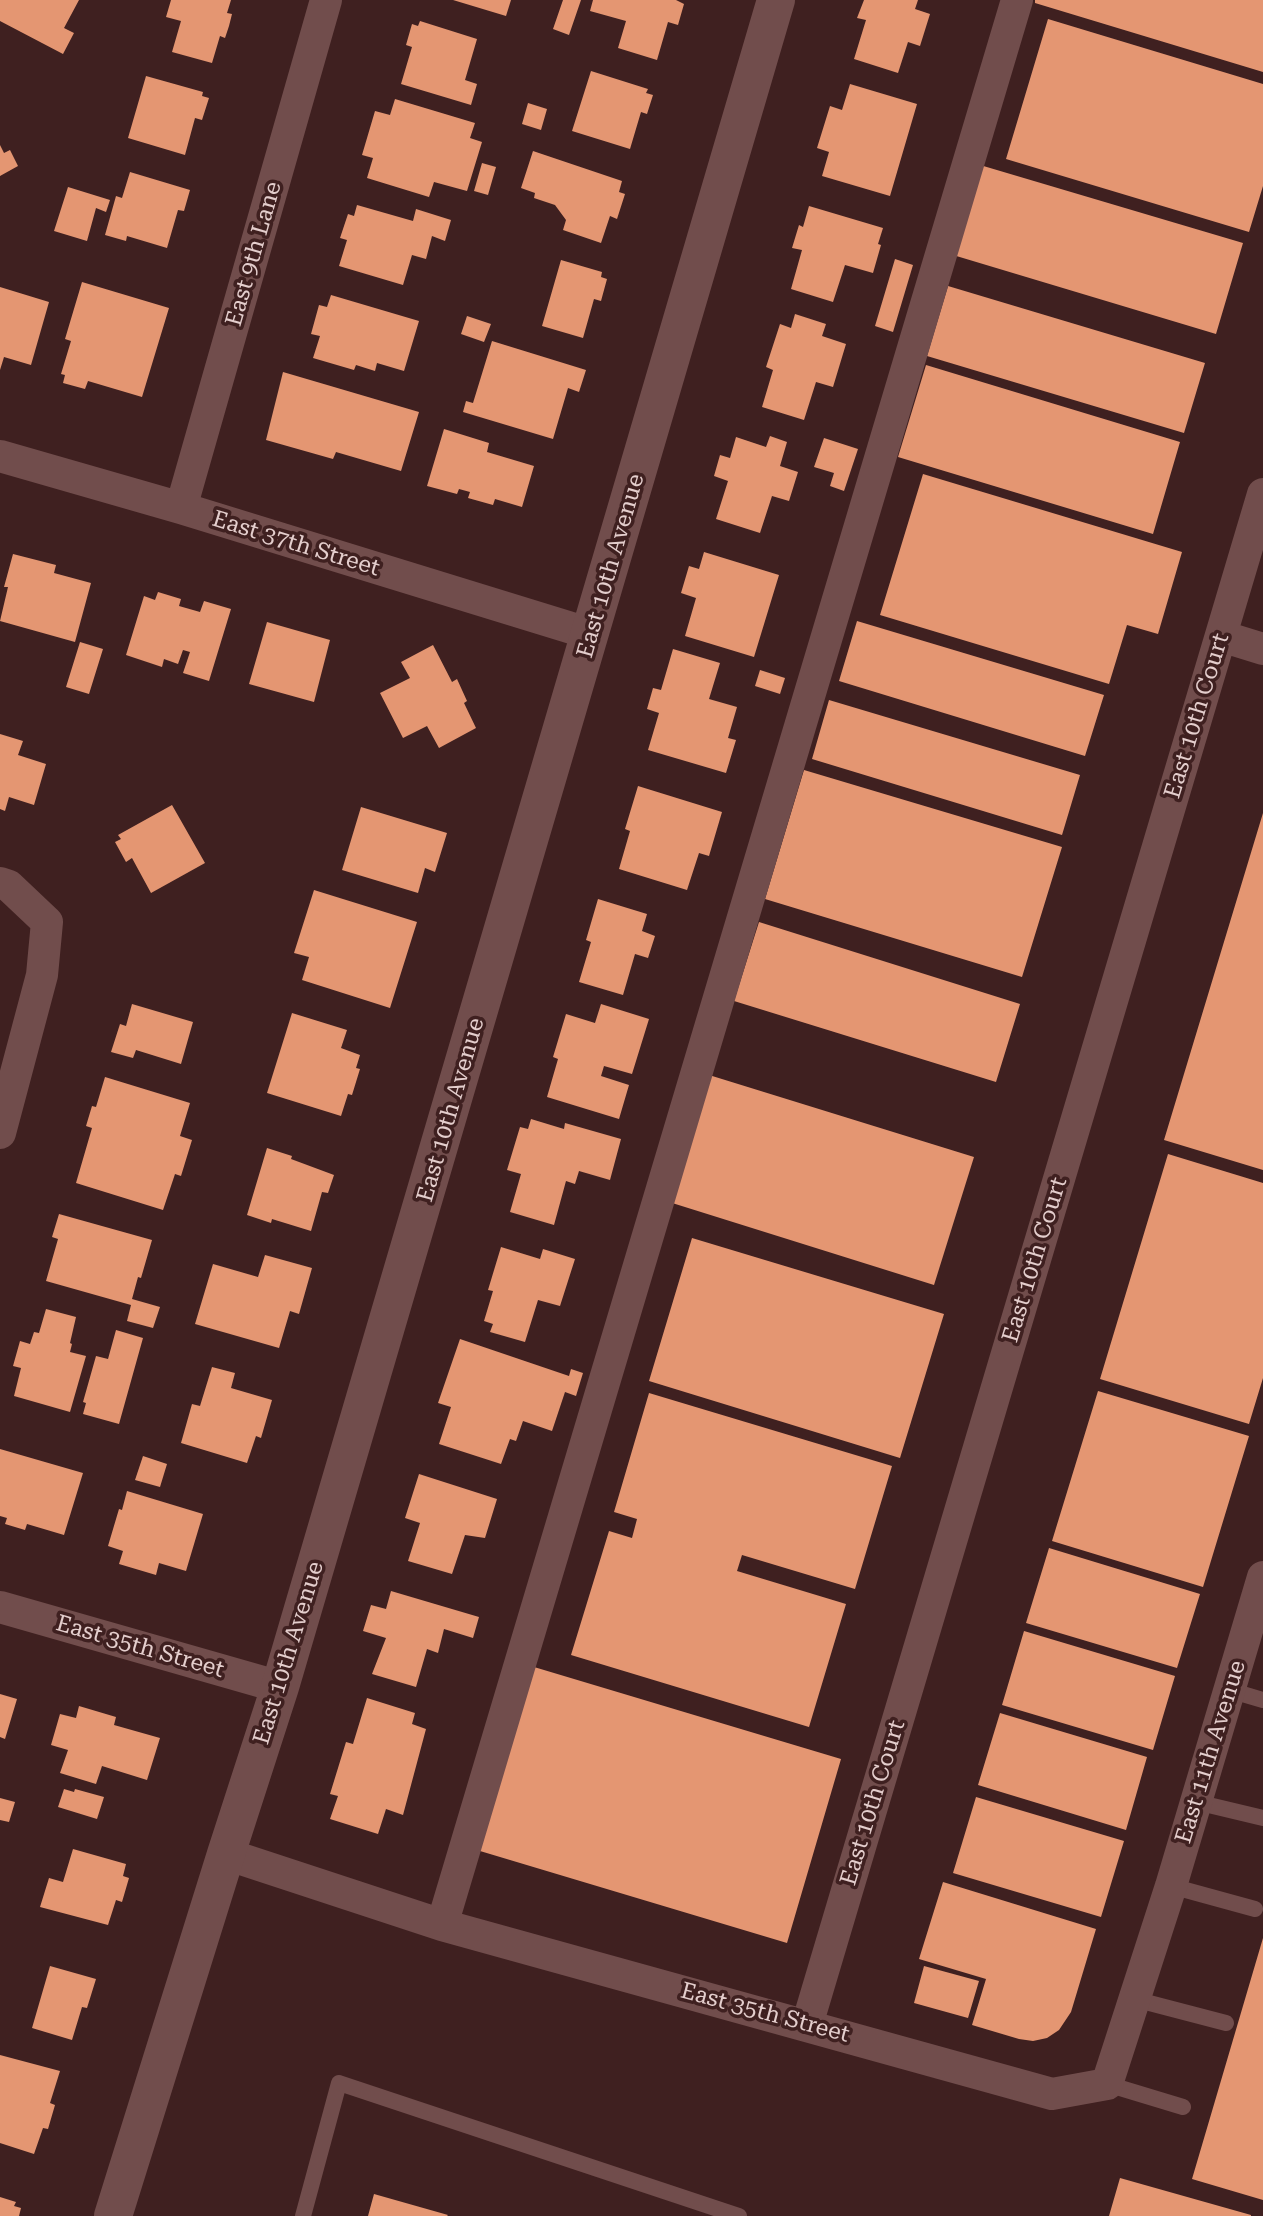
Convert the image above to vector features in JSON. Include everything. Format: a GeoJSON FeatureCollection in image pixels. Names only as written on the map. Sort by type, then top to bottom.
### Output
{"type":"FeatureCollection","features":[{"type":"Feature","properties":{"kind":"street","name":"East 9th Lane"},"geometry":{"type":"LineString","coordinates":[[181,508],[326,0]]}},
{"type":"Feature","properties":{"kind":"street","name":"East 10th Avenue"},"geometry":{"type":"LineString","coordinates":[[113,2216],[280,1687],[776,0]]}},
{"type":"Feature","properties":{"kind":"street"},"geometry":{"type":"LineString","coordinates":[[442,1925],[1017,0]]}},
{"type":"Feature","properties":{"kind":"street","name":"East 37th Street"},"geometry":{"type":"LineString","coordinates":[[0,456],[181,508],[591,634]]}},
{"type":"Feature","properties":{"kind":"street","name":"East 10th Court"},"geometry":{"type":"LineString","coordinates":[[807,2025],[1221,636],[1247,566],[1263,494]]}},
{"type":"Feature","properties":{"kind":"street"},"geometry":{"type":"LineString","coordinates":[[1221,636],[1263,649]]}},
{"type":"Feature","properties":{"kind":"street"},"geometry":{"type":"LineString","coordinates":[[0,884],[9,886],[47,922],[42,975],[0,1133]]}},
{"type":"Feature","properties":{"kind":"street","name":"East 11th Avenue"},"geometry":{"type":"LineString","coordinates":[[1171,1885],[1263,1578]]}},
{"type":"Feature","properties":{"kind":"street","name":"East 35th Street"},"geometry":{"type":"LineString","coordinates":[[0,1607],[280,1687]]}},
{"type":"Feature","properties":{"kind":"street","name":"East 35th Street"},"geometry":{"type":"LineString","coordinates":[[226,1854],[442,1925],[1052,2094],[1107,2084]]}},
{"type":"Feature","properties":{"kind":"street"},"geometry":{"type":"LineString","coordinates":[[1107,2084],[1171,1885]]}},
{"type":"Feature","properties":{"kind":"lane"},"geometry":{"type":"LineString","coordinates":[[1229,1690],[1263,1700]]}},
{"type":"Feature","properties":{"kind":"lane"},"geometry":{"type":"LineString","coordinates":[[1195,1802],[1263,1818]]}},
{"type":"Feature","properties":{"kind":"lane"},"geometry":{"type":"LineString","coordinates":[[1171,1885],[1255,1909]]}},
{"type":"Feature","properties":{"kind":"lane"},"geometry":{"type":"LineString","coordinates":[[1134,1999],[1226,2024]]}},
{"type":"Feature","properties":{"kind":"lane"},"geometry":{"type":"LineString","coordinates":[[303,2216],[340,2083],[739,2216]]}},
{"type":"Feature","properties":{"kind":"lane"},"geometry":{"type":"LineString","coordinates":[[1107,2084],[1182,2107]]}},
{"type":"Feature","properties":{"kind":"building"},"geometry":{"type":"Polygon","coordinates":[[[0,0],[79,0],[64,28],[74,33],[63,54],[0,21],[0,0]]]}},
{"type":"Feature","properties":{"kind":"building"},"geometry":{"type":"Polygon","coordinates":[[[171,0],[231,0],[227,13],[232,14],[229,26],[225,38],[220,36],[212,63],[172,52],[181,21],[166,17],[171,0]]]}},
{"type":"Feature","properties":{"kind":"building"},"geometry":{"type":"Polygon","coordinates":[[[453,0],[511,0],[506,16],[453,0]]]}},
{"type":"Feature","properties":{"kind":"building"},"geometry":{"type":"Polygon","coordinates":[[[563,0],[581,0],[569,35],[553,29],[563,0]]]}},
{"type":"Feature","properties":{"kind":"building"},"geometry":{"type":"Polygon","coordinates":[[[593,0],[676,0],[684,4],[678,25],[668,22],[657,60],[618,48],[626,21],[590,11],[593,0]]]}},
{"type":"Feature","properties":{"kind":"building"},"geometry":{"type":"Polygon","coordinates":[[[864,0],[918,0],[915,9],[930,14],[920,46],[908,42],[898,73],[854,59],[866,20],[857,18],[864,0]]]}},
{"type":"Feature","properties":{"kind":"building"},"geometry":{"type":"Polygon","coordinates":[[[1035,0],[1263,0],[1263,72],[1035,3],[1035,0]]]}},
{"type":"Feature","properties":{"kind":"building"},"geometry":{"type":"Polygon","coordinates":[[[1048,19],[1263,84],[1263,186],[1249,232],[1006,159],[1048,19]]]}},
{"type":"Feature","properties":{"kind":"building"},"geometry":{"type":"Polygon","coordinates":[[[420,21],[477,39],[465,80],[477,84],[471,105],[401,84],[412,47],[406,45],[412,24],[418,26],[420,21]]]}},
{"type":"Feature","properties":{"kind":"building"},"geometry":{"type":"Polygon","coordinates":[[[591,71],[648,89],[646,93],[653,95],[647,114],[641,112],[630,149],[572,131],[591,71]]]}},
{"type":"Feature","properties":{"kind":"building"},"geometry":{"type":"Polygon","coordinates":[[[146,76],[203,92],[202,96],[209,98],[202,120],[195,118],[185,155],[128,138],[146,76]]]}},
{"type":"Feature","properties":{"kind":"building"},"geometry":{"type":"Polygon","coordinates":[[[850,84],[917,104],[890,196],[822,176],[829,152],[817,148],[830,106],[842,110],[850,84]]]}},
{"type":"Feature","properties":{"kind":"building"},"geometry":{"type":"Polygon","coordinates":[[[395,99],[475,123],[470,138],[482,142],[467,191],[434,182],[429,197],[367,178],[373,158],[362,155],[375,111],[390,115],[395,99]]]}},
{"type":"Feature","properties":{"kind":"building"},"geometry":{"type":"Polygon","coordinates":[[[528,103],[547,109],[541,130],[522,124],[528,103]]]}},
{"type":"Feature","properties":{"kind":"building"},"geometry":{"type":"Polygon","coordinates":[[[0,145],[4,153],[10,150],[18,166],[0,176],[0,145]]]}},
{"type":"Feature","properties":{"kind":"building"},"geometry":{"type":"Polygon","coordinates":[[[533,151],[622,181],[619,192],[625,194],[617,219],[610,216],[601,243],[563,230],[566,220],[555,205],[534,198],[535,193],[521,188],[533,151]]]}},
{"type":"Feature","properties":{"kind":"building"},"geometry":{"type":"Polygon","coordinates":[[[482,163],[496,167],[488,195],[474,191],[482,163]]]}},
{"type":"Feature","properties":{"kind":"building"},"geometry":{"type":"Polygon","coordinates":[[[980,165],[1243,243],[1216,334],[953,255],[980,165]]]}},
{"type":"Feature","properties":{"kind":"building"},"geometry":{"type":"Polygon","coordinates":[[[130,172],[190,190],[184,211],[178,210],[167,248],[127,236],[126,241],[105,235],[116,196],[122,198],[130,172]]]}},
{"type":"Feature","properties":{"kind":"building"},"geometry":{"type":"Polygon","coordinates":[[[68,187],[110,200],[106,212],[96,208],[87,241],[54,231],[68,187]]]}},
{"type":"Feature","properties":{"kind":"building"},"geometry":{"type":"Polygon","coordinates":[[[357,205],[413,221],[416,209],[451,220],[445,241],[432,236],[426,259],[412,255],[403,285],[339,266],[347,240],[340,238],[348,214],[354,216],[357,205]]]}},
{"type":"Feature","properties":{"kind":"building"},"geometry":{"type":"Polygon","coordinates":[[[809,206],[883,228],[873,273],[845,265],[833,302],[791,289],[802,250],[792,248],[799,225],[803,227],[809,206]]]}},
{"type":"Feature","properties":{"kind":"building"},"geometry":{"type":"Polygon","coordinates":[[[895,259],[913,265],[893,332],[875,326],[895,259]]]}},
{"type":"Feature","properties":{"kind":"building"},"geometry":{"type":"Polygon","coordinates":[[[561,260],[602,272],[601,277],[607,279],[601,301],[594,299],[583,338],[542,326],[561,260]]]}},
{"type":"Feature","properties":{"kind":"building"},"geometry":{"type":"Polygon","coordinates":[[[82,282],[169,308],[142,397],[88,381],[85,389],[63,383],[65,375],[61,374],[71,341],[65,339],[82,282]]]}},
{"type":"Feature","properties":{"kind":"building"},"geometry":{"type":"Polygon","coordinates":[[[948,286],[1205,363],[1184,433],[927,356],[948,286]]]}},
{"type":"Feature","properties":{"kind":"building"},"geometry":{"type":"Polygon","coordinates":[[[0,287],[49,302],[31,365],[4,357],[0,370],[0,287]]]}},
{"type":"Feature","properties":{"kind":"building"},"geometry":{"type":"Polygon","coordinates":[[[331,295],[419,321],[404,371],[377,363],[375,371],[356,365],[354,370],[313,358],[320,336],[311,334],[319,305],[327,307],[331,295]]]}},
{"type":"Feature","properties":{"kind":"building"},"geometry":{"type":"Polygon","coordinates":[[[795,314],[826,324],[822,336],[846,344],[833,387],[816,382],[804,420],[762,407],[773,370],[766,367],[780,324],[791,328],[795,314]]]}},
{"type":"Feature","properties":{"kind":"building"},"geometry":{"type":"Polygon","coordinates":[[[467,316],[491,324],[484,342],[461,334],[467,316]]]}},
{"type":"Feature","properties":{"kind":"building"},"geometry":{"type":"Polygon","coordinates":[[[492,341],[586,370],[579,392],[568,388],[553,439],[463,412],[466,401],[473,403],[492,341]]]}},
{"type":"Feature","properties":{"kind":"building"},"geometry":{"type":"Polygon","coordinates":[[[926,365],[1180,442],[1153,534],[898,457],[926,365]]]}},
{"type":"Feature","properties":{"kind":"building"},"geometry":{"type":"Polygon","coordinates":[[[283,372],[419,412],[401,471],[336,452],[333,459],[266,440],[283,372]]]}},
{"type":"Feature","properties":{"kind":"building"},"geometry":{"type":"Polygon","coordinates":[[[444,429],[489,443],[487,452],[534,466],[522,507],[495,499],[493,505],[468,498],[470,492],[459,489],[457,494],[427,486],[444,429]]]}},
{"type":"Feature","properties":{"kind":"building"},"geometry":{"type":"Polygon","coordinates":[[[770,436],[787,442],[780,466],[798,472],[789,501],[772,496],[760,533],[716,519],[728,481],[714,476],[720,455],[730,458],[736,437],[766,447],[770,436]]]}},
{"type":"Feature","properties":{"kind":"building"},"geometry":{"type":"Polygon","coordinates":[[[824,438],[858,449],[844,491],[830,486],[834,473],[814,467],[824,438]]]}},
{"type":"Feature","properties":{"kind":"building"},"geometry":{"type":"Polygon","coordinates":[[[923,474],[1182,552],[1158,634],[1127,625],[1109,684],[880,615],[923,474]]]}},
{"type":"Feature","properties":{"kind":"building"},"geometry":{"type":"Polygon","coordinates":[[[704,552],[779,575],[754,657],[685,636],[696,598],[681,593],[689,566],[699,569],[704,552]]]}},
{"type":"Feature","properties":{"kind":"building"},"geometry":{"type":"Polygon","coordinates":[[[13,554],[56,565],[54,573],[91,583],[75,642],[0,621],[8,587],[4,587],[13,554]]]}},
{"type":"Feature","properties":{"kind":"building"},"geometry":{"type":"Polygon","coordinates":[[[158,592],[181,599],[179,606],[200,612],[204,601],[231,609],[209,681],[183,673],[190,652],[183,650],[178,664],[164,659],[162,667],[126,655],[144,596],[155,600],[158,592]]]}},
{"type":"Feature","properties":{"kind":"building"},"geometry":{"type":"Polygon","coordinates":[[[857,621],[1104,695],[1085,756],[839,681],[857,621]]]}},
{"type":"Feature","properties":{"kind":"building"},"geometry":{"type":"Polygon","coordinates":[[[267,622],[330,640],[314,702],[249,684],[267,622]]]}},
{"type":"Feature","properties":{"kind":"building"},"geometry":{"type":"Polygon","coordinates":[[[80,642],[103,649],[89,694],[66,687],[80,642]]]}},
{"type":"Feature","properties":{"kind":"building"},"geometry":{"type":"Polygon","coordinates":[[[433,645],[452,682],[457,679],[467,701],[464,703],[476,728],[439,748],[427,726],[403,738],[380,693],[410,678],[401,662],[433,645]]]}},
{"type":"Feature","properties":{"kind":"building"},"geometry":{"type":"Polygon","coordinates":[[[673,649],[720,663],[709,699],[737,707],[728,738],[736,740],[726,773],[648,750],[659,713],[647,709],[653,688],[661,690],[673,649]]]}},
{"type":"Feature","properties":{"kind":"building"},"geometry":{"type":"Polygon","coordinates":[[[760,670],[785,678],[780,694],[755,686],[760,670]]]}},
{"type":"Feature","properties":{"kind":"building"},"geometry":{"type":"Polygon","coordinates":[[[829,700],[1080,775],[1062,835],[812,759],[829,700]]]}},
{"type":"Feature","properties":{"kind":"building"},"geometry":{"type":"Polygon","coordinates":[[[0,734],[23,741],[18,755],[46,764],[34,805],[9,797],[5,811],[0,809],[0,734]]]}},
{"type":"Feature","properties":{"kind":"building"},"geometry":{"type":"Polygon","coordinates":[[[804,770],[1062,847],[1022,977],[765,899],[804,770]]]}},
{"type":"Feature","properties":{"kind":"building"},"geometry":{"type":"Polygon","coordinates":[[[638,786],[722,812],[709,856],[699,853],[687,890],[619,869],[630,831],[625,829],[638,786]]]}},
{"type":"Feature","properties":{"kind":"building"},"geometry":{"type":"Polygon","coordinates":[[[172,805],[205,863],[151,893],[132,858],[126,862],[115,842],[121,839],[118,835],[172,805]]]}},
{"type":"Feature","properties":{"kind":"building"},"geometry":{"type":"Polygon","coordinates":[[[361,807],[447,833],[435,872],[425,868],[418,893],[342,870],[361,807]]]}},
{"type":"Feature","properties":{"kind":"building"},"geometry":{"type":"Polygon","coordinates":[[[1263,813],[1263,1170],[1164,1140],[1263,813]]]}},
{"type":"Feature","properties":{"kind":"building"},"geometry":{"type":"Polygon","coordinates":[[[314,890],[417,922],[390,1008],[302,980],[309,957],[294,953],[314,890]]]}},
{"type":"Feature","properties":{"kind":"building"},"geometry":{"type":"Polygon","coordinates":[[[598,899],[647,914],[642,931],[655,936],[648,958],[635,954],[623,995],[579,982],[591,942],[586,940],[598,899]]]}},
{"type":"Feature","properties":{"kind":"building"},"geometry":{"type":"Polygon","coordinates":[[[759,922],[1020,1004],[996,1082],[734,1001],[759,922]]]}},
{"type":"Feature","properties":{"kind":"building"},"geometry":{"type":"Polygon","coordinates":[[[132,1004],[193,1022],[181,1064],[136,1050],[133,1058],[111,1052],[120,1024],[126,1026],[132,1004]]]}},
{"type":"Feature","properties":{"kind":"building"},"geometry":{"type":"Polygon","coordinates":[[[601,1004],[649,1019],[632,1074],[604,1066],[601,1076],[629,1085],[619,1119],[547,1097],[558,1059],[553,1057],[566,1014],[595,1023],[601,1004]]]}},
{"type":"Feature","properties":{"kind":"building"},"geometry":{"type":"Polygon","coordinates":[[[292,1013],[347,1030],[341,1048],[360,1055],[356,1068],[360,1069],[352,1095],[348,1094],[341,1116],[267,1093],[292,1013]]]}},
{"type":"Feature","properties":{"kind":"building"},"geometry":{"type":"Polygon","coordinates":[[[709,1075],[974,1157],[934,1285],[669,1202],[709,1075]]]}},
{"type":"Feature","properties":{"kind":"building"},"geometry":{"type":"Polygon","coordinates":[[[105,1077],[190,1103],[180,1136],[192,1140],[181,1176],[175,1174],[163,1210],[76,1183],[92,1128],[86,1126],[92,1106],[96,1107],[105,1077]]]}},
{"type":"Feature","properties":{"kind":"building"},"geometry":{"type":"Polygon","coordinates":[[[531,1119],[564,1129],[565,1123],[621,1139],[610,1180],[579,1171],[575,1184],[566,1181],[554,1225],[510,1212],[521,1174],[507,1170],[520,1127],[528,1129],[531,1119]]]}},
{"type":"Feature","properties":{"kind":"building"},"geometry":{"type":"Polygon","coordinates":[[[267,1148],[334,1175],[328,1193],[322,1192],[311,1231],[272,1219],[271,1223],[247,1215],[267,1148]]]}},
{"type":"Feature","properties":{"kind":"building"},"geometry":{"type":"Polygon","coordinates":[[[1168,1154],[1263,1183],[1263,1378],[1249,1424],[1100,1379],[1168,1154]]]}},
{"type":"Feature","properties":{"kind":"building"},"geometry":{"type":"Polygon","coordinates":[[[59,1214],[152,1240],[132,1299],[160,1307],[153,1328],[127,1321],[131,1305],[46,1281],[58,1239],[52,1237],[59,1214]]]}},
{"type":"Feature","properties":{"kind":"building"},"geometry":{"type":"Polygon","coordinates":[[[692,1238],[944,1314],[900,1458],[649,1381],[692,1238]]]}},
{"type":"Feature","properties":{"kind":"building"},"geometry":{"type":"Polygon","coordinates":[[[501,1247],[540,1259],[543,1249],[575,1259],[560,1306],[538,1300],[525,1342],[490,1332],[493,1324],[484,1321],[493,1291],[488,1290],[501,1247]]]}},
{"type":"Feature","properties":{"kind":"building"},"geometry":{"type":"Polygon","coordinates":[[[265,1255],[312,1268],[299,1314],[290,1311],[279,1348],[195,1324],[213,1264],[258,1277],[265,1255]]]}},
{"type":"Feature","properties":{"kind":"building"},"geometry":{"type":"Polygon","coordinates":[[[46,1309],[76,1317],[70,1352],[86,1356],[70,1412],[14,1396],[21,1368],[13,1366],[20,1341],[30,1344],[34,1332],[39,1333],[46,1309]]]}},
{"type":"Feature","properties":{"kind":"building"},"geometry":{"type":"Polygon","coordinates":[[[116,1330],[143,1338],[119,1424],[83,1414],[86,1403],[83,1402],[96,1356],[108,1359],[116,1330]]]}},
{"type":"Feature","properties":{"kind":"building"},"geometry":{"type":"Polygon","coordinates":[[[460,1339],[569,1376],[571,1369],[583,1373],[576,1396],[565,1392],[552,1431],[523,1421],[516,1441],[510,1439],[501,1464],[439,1444],[451,1407],[438,1403],[460,1339]]]}},
{"type":"Feature","properties":{"kind":"building"},"geometry":{"type":"Polygon","coordinates":[[[212,1367],[235,1373],[231,1388],[272,1400],[261,1438],[256,1436],[247,1463],[181,1443],[192,1404],[200,1406],[212,1367]]]}},
{"type":"Feature","properties":{"kind":"building"},"geometry":{"type":"Polygon","coordinates":[[[1098,1391],[1249,1436],[1203,1587],[1052,1541],[1098,1391]]]}},
{"type":"Feature","properties":{"kind":"building"},"geometry":{"type":"Polygon","coordinates":[[[649,1393],[892,1466],[855,1589],[742,1555],[737,1571],[846,1604],[809,1727],[571,1655],[609,1531],[632,1538],[637,1519],[614,1512],[649,1393]]]}},
{"type":"Feature","properties":{"kind":"building"},"geometry":{"type":"Polygon","coordinates":[[[0,1449],[83,1473],[64,1535],[27,1524],[25,1530],[5,1524],[7,1518],[0,1516],[0,1449]]]}},
{"type":"Feature","properties":{"kind":"building"},"geometry":{"type":"Polygon","coordinates":[[[143,1456],[167,1464],[160,1487],[135,1480],[143,1456]]]}},
{"type":"Feature","properties":{"kind":"building"},"geometry":{"type":"Polygon","coordinates":[[[419,1474],[497,1499],[485,1538],[465,1535],[452,1574],[408,1561],[420,1523],[405,1518],[419,1474]]]}},
{"type":"Feature","properties":{"kind":"building"},"geometry":{"type":"Polygon","coordinates":[[[127,1491],[203,1514],[186,1571],[159,1563],[156,1575],[119,1564],[123,1551],[108,1546],[127,1491]]]}},
{"type":"Feature","properties":{"kind":"building"},"geometry":{"type":"Polygon","coordinates":[[[1049,1548],[1200,1594],[1177,1668],[1026,1623],[1049,1548]]]}},
{"type":"Feature","properties":{"kind":"building"},"geometry":{"type":"Polygon","coordinates":[[[391,1591],[479,1617],[473,1638],[444,1629],[438,1653],[427,1649],[416,1687],[372,1674],[386,1638],[363,1631],[371,1605],[386,1609],[391,1591]]]}},
{"type":"Feature","properties":{"kind":"building"},"geometry":{"type":"Polygon","coordinates":[[[1024,1631],[1175,1676],[1153,1750],[1002,1705],[1024,1631]]]}},
{"type":"Feature","properties":{"kind":"building"},"geometry":{"type":"Polygon","coordinates":[[[534,1667],[841,1759],[787,1943],[480,1851],[534,1667]]]}},
{"type":"Feature","properties":{"kind":"building"},"geometry":{"type":"Polygon","coordinates":[[[0,1694],[17,1699],[5,1739],[0,1737],[0,1694]]]}},
{"type":"Feature","properties":{"kind":"building"},"geometry":{"type":"Polygon","coordinates":[[[367,1698],[415,1713],[412,1724],[426,1729],[403,1815],[386,1809],[378,1834],[330,1819],[338,1796],[330,1794],[346,1742],[353,1744],[367,1698]]]}},
{"type":"Feature","properties":{"kind":"building"},"geometry":{"type":"Polygon","coordinates":[[[79,1706],[116,1717],[114,1725],[160,1738],[147,1780],[102,1766],[96,1784],[60,1773],[68,1750],[51,1745],[60,1714],[76,1718],[79,1706]]]}},
{"type":"Feature","properties":{"kind":"building"},"geometry":{"type":"Polygon","coordinates":[[[1000,1713],[1147,1757],[1126,1830],[978,1785],[1000,1713]]]}},
{"type":"Feature","properties":{"kind":"building"},"geometry":{"type":"Polygon","coordinates":[[[64,1789],[74,1792],[75,1789],[104,1797],[97,1819],[58,1807],[64,1789]]]}},
{"type":"Feature","properties":{"kind":"building"},"geometry":{"type":"Polygon","coordinates":[[[976,1797],[1124,1841],[1101,1917],[953,1873],[976,1797]]]}},
{"type":"Feature","properties":{"kind":"building"},"geometry":{"type":"Polygon","coordinates":[[[0,1798],[15,1802],[9,1822],[0,1820],[0,1798]]]}},
{"type":"Feature","properties":{"kind":"building"},"geometry":{"type":"Polygon","coordinates":[[[73,1849],[126,1864],[123,1876],[129,1878],[122,1902],[116,1900],[108,1925],[40,1907],[49,1878],[63,1882],[73,1849]]]}},
{"type":"Feature","properties":{"kind":"building"},"geometry":{"type":"Polygon","coordinates":[[[943,1882],[1096,1929],[1071,2012],[1059,2030],[1047,2038],[1033,2041],[972,2025],[986,1979],[919,1959],[943,1882]]]}},
{"type":"Feature","properties":{"kind":"building"},"geometry":{"type":"Polygon","coordinates":[[[1263,1938],[1263,2200],[1192,2179],[1263,1938]]]}},
{"type":"Feature","properties":{"kind":"building"},"geometry":{"type":"Polygon","coordinates":[[[50,1966],[96,1979],[87,2008],[82,2007],[72,2040],[32,2028],[50,1966]]]}},
{"type":"Feature","properties":{"kind":"building"},"geometry":{"type":"Polygon","coordinates":[[[924,1966],[979,1981],[968,2018],[914,2003],[924,1966]]]}},
{"type":"Feature","properties":{"kind":"building"},"geometry":{"type":"Polygon","coordinates":[[[0,2055],[60,2071],[50,2103],[55,2105],[48,2129],[43,2128],[34,2154],[0,2143],[0,2055]]]}},
{"type":"Feature","properties":{"kind":"building"},"geometry":{"type":"Polygon","coordinates":[[[1120,2178],[1251,2215],[1251,2216],[1109,2216],[1120,2178]]]}},
{"type":"Feature","properties":{"kind":"building"},"geometry":{"type":"Polygon","coordinates":[[[374,2194],[448,2215],[368,2216],[374,2194]]]}},
{"type":"Feature","properties":{"kind":"building"},"geometry":{"type":"Polygon","coordinates":[[[0,2197],[16,2202],[14,2206],[21,2208],[19,2216],[0,2216],[0,2197]]]}}]}
